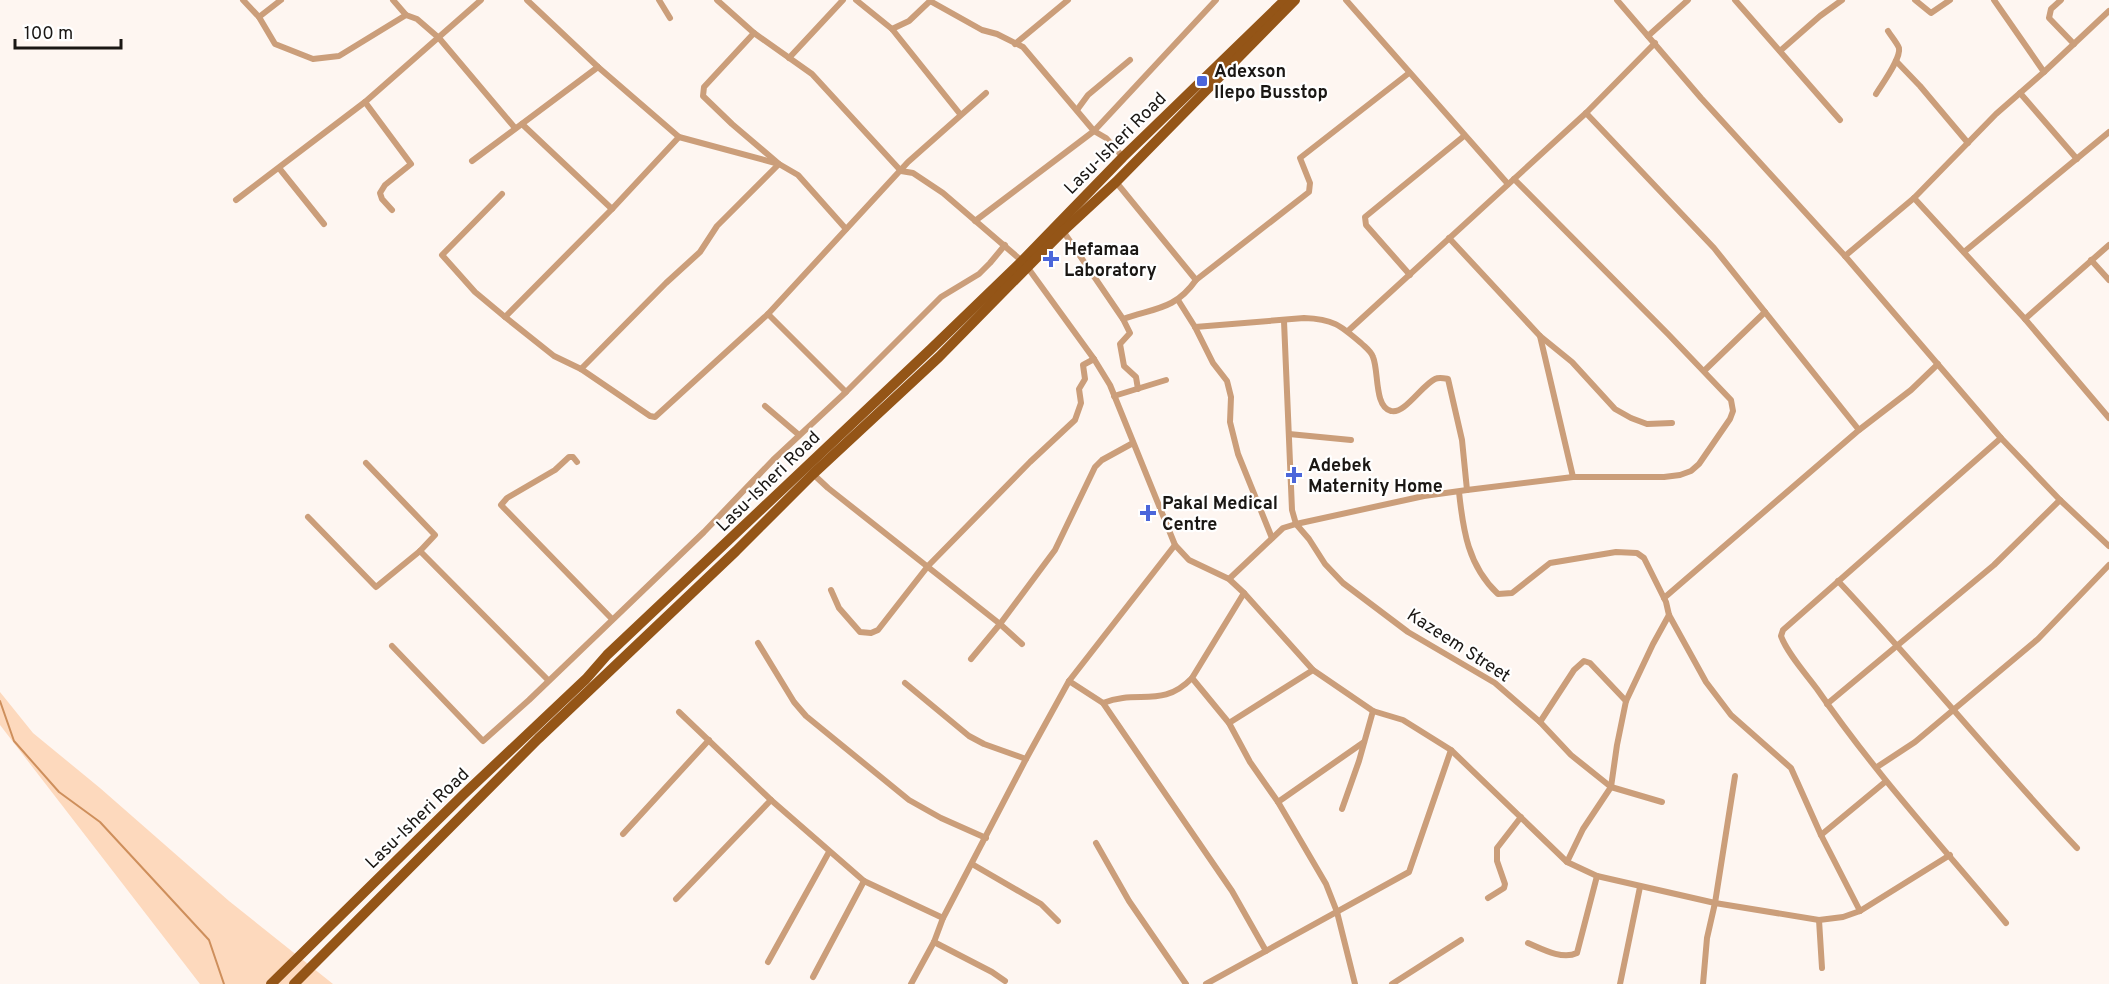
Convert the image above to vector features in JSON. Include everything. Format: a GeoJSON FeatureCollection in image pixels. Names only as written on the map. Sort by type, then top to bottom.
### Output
{"type":"FeatureCollection","features":[{"type":"Feature","properties":{"kind":"main road","name":"Lasu-Isheri Road"},"geometry":{"type":"LineString","coordinates":[[1025,264],[1063,231],[1123,157],[1285,0]]}},
{"type":"Feature","properties":{"kind":"main road","name":"Lasu-Isheri Road"},"geometry":{"type":"LineString","coordinates":[[294,984],[538,739],[736,551],[1098,190],[1116,182],[1296,0]]}},
{"type":"Feature","properties":{"kind":"main road","name":"Lasu-Isheri Road"},"geometry":{"type":"LineString","coordinates":[[271,984],[464,794],[935,353]]}},
{"type":"Feature","properties":{"kind":"street"},"geometry":{"type":"LineString","coordinates":[[243,0],[259,17],[275,44],[313,59],[339,56],[406,15]]}},
{"type":"Feature","properties":{"kind":"street"},"geometry":{"type":"LineString","coordinates":[[259,17],[281,0]]}},
{"type":"Feature","properties":{"kind":"street"},"geometry":{"type":"LineString","coordinates":[[393,0],[406,15],[417,19],[439,38],[515,128]]}},
{"type":"Feature","properties":{"kind":"street"},"geometry":{"type":"LineString","coordinates":[[236,200],[365,102],[481,0]]}},
{"type":"Feature","properties":{"kind":"street"},"geometry":{"type":"LineString","coordinates":[[526,0],[598,67],[679,137],[779,164]]}},
{"type":"Feature","properties":{"kind":"street"},"geometry":{"type":"LineString","coordinates":[[659,0],[670,18]]}},
{"type":"Feature","properties":{"kind":"street"},"geometry":{"type":"LineString","coordinates":[[717,0],[754,33],[812,74],[901,171],[924,179],[943,193],[1025,264],[1094,359],[1110,385],[1175,545],[1189,560],[1228,579],[1244,593],[1312,669],[1372,711],[1403,720],[1451,750],[1567,862],[1597,876],[1640,887],[1715,903],[1819,920],[1843,917],[1860,911],[1950,855]]}},
{"type":"Feature","properties":{"kind":"street"},"geometry":{"type":"LineString","coordinates":[[789,58],[843,0]]}},
{"type":"Feature","properties":{"kind":"street"},"geometry":{"type":"LineString","coordinates":[[856,0],[892,29],[960,114]]}},
{"type":"Feature","properties":{"kind":"street"},"geometry":{"type":"LineString","coordinates":[[892,29],[909,21],[930,0],[982,30],[1016,44],[1028,52],[1094,130],[1106,138],[1123,157]]}},
{"type":"Feature","properties":{"kind":"street"},"geometry":{"type":"LineString","coordinates":[[1016,44],[1068,0]]}},
{"type":"Feature","properties":{"kind":"street"},"geometry":{"type":"LineString","coordinates":[[975,221],[1094,130],[1216,0]]}},
{"type":"Feature","properties":{"kind":"street"},"geometry":{"type":"LineString","coordinates":[[1346,0],[1508,184]]}},
{"type":"Feature","properties":{"kind":"street"},"geometry":{"type":"LineString","coordinates":[[1617,0],[1701,98],[1845,256],[2001,438],[2060,500],[2109,546]]}},
{"type":"Feature","properties":{"kind":"street"},"geometry":{"type":"LineString","coordinates":[[1648,36],[1688,0]]}},
{"type":"Feature","properties":{"kind":"street"},"geometry":{"type":"LineString","coordinates":[[1735,0],[1840,120]]}},
{"type":"Feature","properties":{"kind":"street"},"geometry":{"type":"LineString","coordinates":[[1780,51],[1842,0]]}},
{"type":"Feature","properties":{"kind":"street"},"geometry":{"type":"LineString","coordinates":[[1915,0],[1931,13],[1950,0]]}},
{"type":"Feature","properties":{"kind":"street"},"geometry":{"type":"LineString","coordinates":[[1994,0],[2044,72]]}},
{"type":"Feature","properties":{"kind":"street"},"geometry":{"type":"LineString","coordinates":[[2061,0],[2051,9],[2049,18],[2074,44]]}},
{"type":"Feature","properties":{"kind":"street"},"geometry":{"type":"LineString","coordinates":[[1845,256],[1914,198],[2020,93],[2109,11]]}},
{"type":"Feature","properties":{"kind":"street"},"geometry":{"type":"LineString","coordinates":[[1876,94],[1896,61],[1899,48],[1888,31]]}},
{"type":"Feature","properties":{"kind":"street"},"geometry":{"type":"LineString","coordinates":[[754,33],[704,87],[703,96],[779,164],[798,175],[846,229]]}},
{"type":"Feature","properties":{"kind":"street"},"geometry":{"type":"LineString","coordinates":[[1348,331],[1586,113],[1655,43]]}},
{"type":"Feature","properties":{"kind":"street"},"geometry":{"type":"LineString","coordinates":[[1077,110],[1095,88],[1130,60]]}},
{"type":"Feature","properties":{"kind":"street"},"geometry":{"type":"LineString","coordinates":[[1896,61],[1968,143]]}},
{"type":"Feature","properties":{"kind":"street"},"geometry":{"type":"LineString","coordinates":[[472,161],[598,67]]}},
{"type":"Feature","properties":{"kind":"street"},"geometry":{"type":"LineString","coordinates":[[1123,320],[1166,307],[1178,300],[1188,292],[1196,280],[1309,192],[1310,183],[1300,158],[1409,73]]}},
{"type":"Feature","properties":{"kind":"street"},"geometry":{"type":"LineString","coordinates":[[502,194],[442,255],[475,292],[554,356],[581,369],[650,416],[655,417],[768,314],[901,171],[960,114],[986,93]]}},
{"type":"Feature","properties":{"kind":"street"},"geometry":{"type":"LineString","coordinates":[[2020,93],[2077,159]]}},
{"type":"Feature","properties":{"kind":"street"},"geometry":{"type":"LineString","coordinates":[[365,102],[411,164],[385,185],[380,193],[382,199],[392,210]]}},
{"type":"Feature","properties":{"kind":"street"},"geometry":{"type":"LineString","coordinates":[[1586,113],[1714,248],[1859,430]]}},
{"type":"Feature","properties":{"kind":"street"},"geometry":{"type":"LineString","coordinates":[[522,124],[612,209]]}},
{"type":"Feature","properties":{"kind":"street"},"geometry":{"type":"LineString","coordinates":[[1965,252],[2109,132]]}},
{"type":"Feature","properties":{"kind":"street"},"geometry":{"type":"LineString","coordinates":[[1410,275],[1366,225],[1365,217],[1464,136]]}},
{"type":"Feature","properties":{"kind":"street"},"geometry":{"type":"LineString","coordinates":[[505,317],[612,209],[679,137]]}},
{"type":"Feature","properties":{"kind":"street"},"geometry":{"type":"LineString","coordinates":[[581,369],[700,252],[717,226],[779,164]]}},
{"type":"Feature","properties":{"kind":"street"},"geometry":{"type":"LineString","coordinates":[[279,168],[324,225]]}},
{"type":"Feature","properties":{"kind":"street"},"geometry":{"type":"LineString","coordinates":[[1228,579],[1283,528],[1296,524],[1424,495],[1573,477],[1664,477],[1691,471],[1699,464],[1733,411],[1731,400],[1514,179]]}},
{"type":"Feature","properties":{"kind":"street"},"geometry":{"type":"LineString","coordinates":[[1116,182],[1196,280]]}},
{"type":"Feature","properties":{"kind":"street"},"geometry":{"type":"LineString","coordinates":[[1914,198],[2025,319],[2109,418]]}},
{"type":"Feature","properties":{"kind":"street"},"geometry":{"type":"LineString","coordinates":[[1063,231],[1130,333],[1120,344],[1124,366],[1136,377],[1138,389]]}},
{"type":"Feature","properties":{"kind":"street"},"geometry":{"type":"LineString","coordinates":[[1449,238],[1540,336],[1572,362],[1615,409],[1647,424],[1672,423]]}},
{"type":"Feature","properties":{"kind":"street"},"geometry":{"type":"LineString","coordinates":[[392,646],[483,741],[704,532],[799,435],[846,393],[942,297],[979,274],[1005,245]]}},
{"type":"Feature","properties":{"kind":"street"},"geometry":{"type":"LineString","coordinates":[[2025,319],[2109,245]]}},
{"type":"Feature","properties":{"kind":"street"},"geometry":{"type":"LineString","coordinates":[[2091,260],[2109,280]]}},
{"type":"Feature","properties":{"kind":"street"},"geometry":{"type":"LineString","coordinates":[[1178,300],[1213,363],[1227,381],[1231,398],[1230,422],[1233,438],[1272,538]]}},
{"type":"Feature","properties":{"kind":"street"},"geometry":{"type":"LineString","coordinates":[[1704,371],[1765,312]]}},
{"type":"Feature","properties":{"kind":"street"},"geometry":{"type":"LineString","coordinates":[[768,314],[846,393]]}},
{"type":"Feature","properties":{"kind":"street"},"geometry":{"type":"LineString","coordinates":[[1195,327],[1321,319],[1348,331],[1372,354],[1380,398],[1383,406],[1389,411],[1395,412],[1402,409],[1428,383],[1437,378],[1448,379],[1462,440],[1467,490]]}},
{"type":"Feature","properties":{"kind":"street"},"geometry":{"type":"LineString","coordinates":[[1284,321],[1290,496],[1296,524]]}},
{"type":"Feature","properties":{"kind":"street"},"geometry":{"type":"LineString","coordinates":[[1540,336],[1573,477]]}},
{"type":"Feature","properties":{"kind":"street"},"geometry":{"type":"LineString","coordinates":[[831,590],[839,608],[860,632],[871,633],[878,630],[928,566],[1030,462],[1075,420],[1082,403],[1079,389],[1085,379],[1083,365],[1094,359]]}},
{"type":"Feature","properties":{"kind":"street"},"geometry":{"type":"LineString","coordinates":[[1664,598],[1859,430],[1911,390],[1938,364]]}},
{"type":"Feature","properties":{"kind":"street"},"geometry":{"type":"LineString","coordinates":[[1114,396],[1166,380]]}},
{"type":"Feature","properties":{"kind":"street"},"geometry":{"type":"LineString","coordinates":[[765,406],[799,435]]}},
{"type":"Feature","properties":{"kind":"street"},"geometry":{"type":"LineString","coordinates":[[1289,434],[1351,440]]}},
{"type":"Feature","properties":{"kind":"street"},"geometry":{"type":"LineString","coordinates":[[2001,438],[1783,630],[1781,636],[1827,704],[1877,767],[1886,782],[2006,923]]}},
{"type":"Feature","properties":{"kind":"street"},"geometry":{"type":"LineString","coordinates":[[971,658],[1000,624],[1055,550],[1095,468],[1102,460],[1133,442]]}},
{"type":"Feature","properties":{"kind":"street"},"geometry":{"type":"LineString","coordinates":[[577,462],[573,457],[569,457],[555,470],[507,498],[501,505],[612,620]]}},
{"type":"Feature","properties":{"kind":"street"},"geometry":{"type":"LineString","coordinates":[[308,517],[376,587],[420,551],[435,535],[366,464]]}},
{"type":"Feature","properties":{"kind":"street"},"geometry":{"type":"LineString","coordinates":[[813,474],[1022,644]]}},
{"type":"Feature","properties":{"kind":"street"},"geometry":{"type":"LineString","coordinates":[[1459,492],[1463,533],[1466,541],[1484,578],[1498,594],[1512,593],[1550,563],[1616,552],[1637,554],[1644,558],[1664,598],[1669,615],[1706,682],[1731,715],[1787,762],[1791,768],[1821,835],[1860,911]]}},
{"type":"Feature","properties":{"kind":"street"},"geometry":{"type":"LineString","coordinates":[[1827,704],[1994,565],[2060,500]]}},
{"type":"Feature","properties":{"kind":"street","name":"Kazeem Street"},"geometry":{"type":"LineString","coordinates":[[1296,524],[1310,539],[1325,564],[1342,583],[1408,632],[1495,683],[1540,722],[1571,754],[1611,787]]}},
{"type":"Feature","properties":{"kind":"street"},"geometry":{"type":"LineString","coordinates":[[911,984],[934,942],[943,918],[1069,681],[1175,545]]}},
{"type":"Feature","properties":{"kind":"street"},"geometry":{"type":"LineString","coordinates":[[420,551],[548,680]]}},
{"type":"Feature","properties":{"kind":"street"},"geometry":{"type":"LineString","coordinates":[[1994,565],[2001,570]]}},
{"type":"Feature","properties":{"kind":"street"},"geometry":{"type":"LineString","coordinates":[[1877,767],[1915,742],[2038,639],[2109,565]]}},
{"type":"Feature","properties":{"kind":"street"},"geometry":{"type":"LineString","coordinates":[[1838,581],[1898,644],[1952,710],[2077,848]]}},
{"type":"Feature","properties":{"kind":"street"},"geometry":{"type":"LineString","coordinates":[[1103,703],[1117,697],[1159,697],[1183,687],[1192,678],[1244,593]]}},
{"type":"Feature","properties":{"kind":"street"},"geometry":{"type":"LineString","coordinates":[[1567,862],[1582,829],[1611,787],[1626,701],[1669,615]]}},
{"type":"Feature","properties":{"kind":"street"},"geometry":{"type":"LineString","coordinates":[[758,643],[794,702],[806,716],[909,800],[941,818],[986,838]]}},
{"type":"Feature","properties":{"kind":"street"},"geometry":{"type":"LineString","coordinates":[[1540,722],[1574,670],[1584,661],[1590,663],[1626,701]]}},
{"type":"Feature","properties":{"kind":"street"},"geometry":{"type":"LineString","coordinates":[[1229,723],[1312,669]]}},
{"type":"Feature","properties":{"kind":"street"},"geometry":{"type":"LineString","coordinates":[[1192,678],[1229,723],[1250,762],[1278,802],[1326,884],[1337,912],[1355,984]]}},
{"type":"Feature","properties":{"kind":"street"},"geometry":{"type":"LineString","coordinates":[[1069,681],[1103,703],[1232,891],[1266,951]]}},
{"type":"Feature","properties":{"kind":"street"},"geometry":{"type":"LineString","coordinates":[[905,683],[969,736],[984,744],[1026,759]]}},
{"type":"Feature","properties":{"kind":"street"},"geometry":{"type":"LineString","coordinates":[[1342,809],[1359,761],[1372,711]]}},
{"type":"Feature","properties":{"kind":"street"},"geometry":{"type":"LineString","coordinates":[[679,712],[771,800],[864,881],[943,918]]}},
{"type":"Feature","properties":{"kind":"street"},"geometry":{"type":"LineString","coordinates":[[623,834],[709,740]]}},
{"type":"Feature","properties":{"kind":"street"},"geometry":{"type":"LineString","coordinates":[[1278,802],[1364,742]]}},
{"type":"Feature","properties":{"kind":"street"},"geometry":{"type":"LineString","coordinates":[[1206,984],[1409,872],[1451,750]]}},
{"type":"Feature","properties":{"kind":"street"},"geometry":{"type":"LineString","coordinates":[[1703,984],[1707,938],[1715,903],[1735,776]]}},
{"type":"Feature","properties":{"kind":"street"},"geometry":{"type":"LineString","coordinates":[[1821,835],[1886,782]]}},
{"type":"Feature","properties":{"kind":"street"},"geometry":{"type":"LineString","coordinates":[[1611,787],[1662,802]]}},
{"type":"Feature","properties":{"kind":"street"},"geometry":{"type":"LineString","coordinates":[[676,899],[771,800]]}},
{"type":"Feature","properties":{"kind":"street"},"geometry":{"type":"LineString","coordinates":[[1488,898],[1504,888],[1505,884],[1496,854],[1497,848],[1521,817]]}},
{"type":"Feature","properties":{"kind":"street"},"geometry":{"type":"LineString","coordinates":[[1096,843],[1129,902],[1186,984]]}},
{"type":"Feature","properties":{"kind":"street"},"geometry":{"type":"LineString","coordinates":[[768,962],[829,852]]}},
{"type":"Feature","properties":{"kind":"street"},"geometry":{"type":"LineString","coordinates":[[972,864],[1041,904],[1058,921]]}},
{"type":"Feature","properties":{"kind":"street"},"geometry":{"type":"LineString","coordinates":[[1528,943],[1548,952],[1569,955],[1577,953],[1597,876]]}},
{"type":"Feature","properties":{"kind":"street"},"geometry":{"type":"LineString","coordinates":[[813,977],[864,881]]}},
{"type":"Feature","properties":{"kind":"street"},"geometry":{"type":"LineString","coordinates":[[1620,984],[1640,887]]}},
{"type":"Feature","properties":{"kind":"street"},"geometry":{"type":"LineString","coordinates":[[1819,920],[1822,968]]}},
{"type":"Feature","properties":{"kind":"street"},"geometry":{"type":"LineString","coordinates":[[1392,984],[1461,940]]}},
{"type":"Feature","properties":{"kind":"street"},"geometry":{"type":"LineString","coordinates":[[934,942],[1005,981]]}},
{"type":"Feature","properties":{"kind":"shaded area"},"geometry":{"type":"Polygon","coordinates":[[[0,692],[33,733],[100,788],[229,901],[333,984],[200,984],[0,725],[0,692]]]}},
{"type":"Feature","properties":{"kind":"waterway"},"geometry":{"type":"LineString","coordinates":[[0,701],[14,741],[59,792],[100,822],[209,940],[224,984]]}},
{"type":"Feature","properties":{"kind":"place","name":"Adexson Ilepo Busstop"},"geometry":{"type":"Point","coordinates":[1202,81]}},
{"type":"Feature","properties":{"kind":"place","name":"Hefamaa Laboratory"},"geometry":{"type":"Point","coordinates":[1051,259]}},
{"type":"Feature","properties":{"kind":"place","name":"Adebek Maternity Home"},"geometry":{"type":"Point","coordinates":[1294,475]}},
{"type":"Feature","properties":{"kind":"place","name":"Pakal Medical Centre"},"geometry":{"type":"Point","coordinates":[1148,513]}}]}
